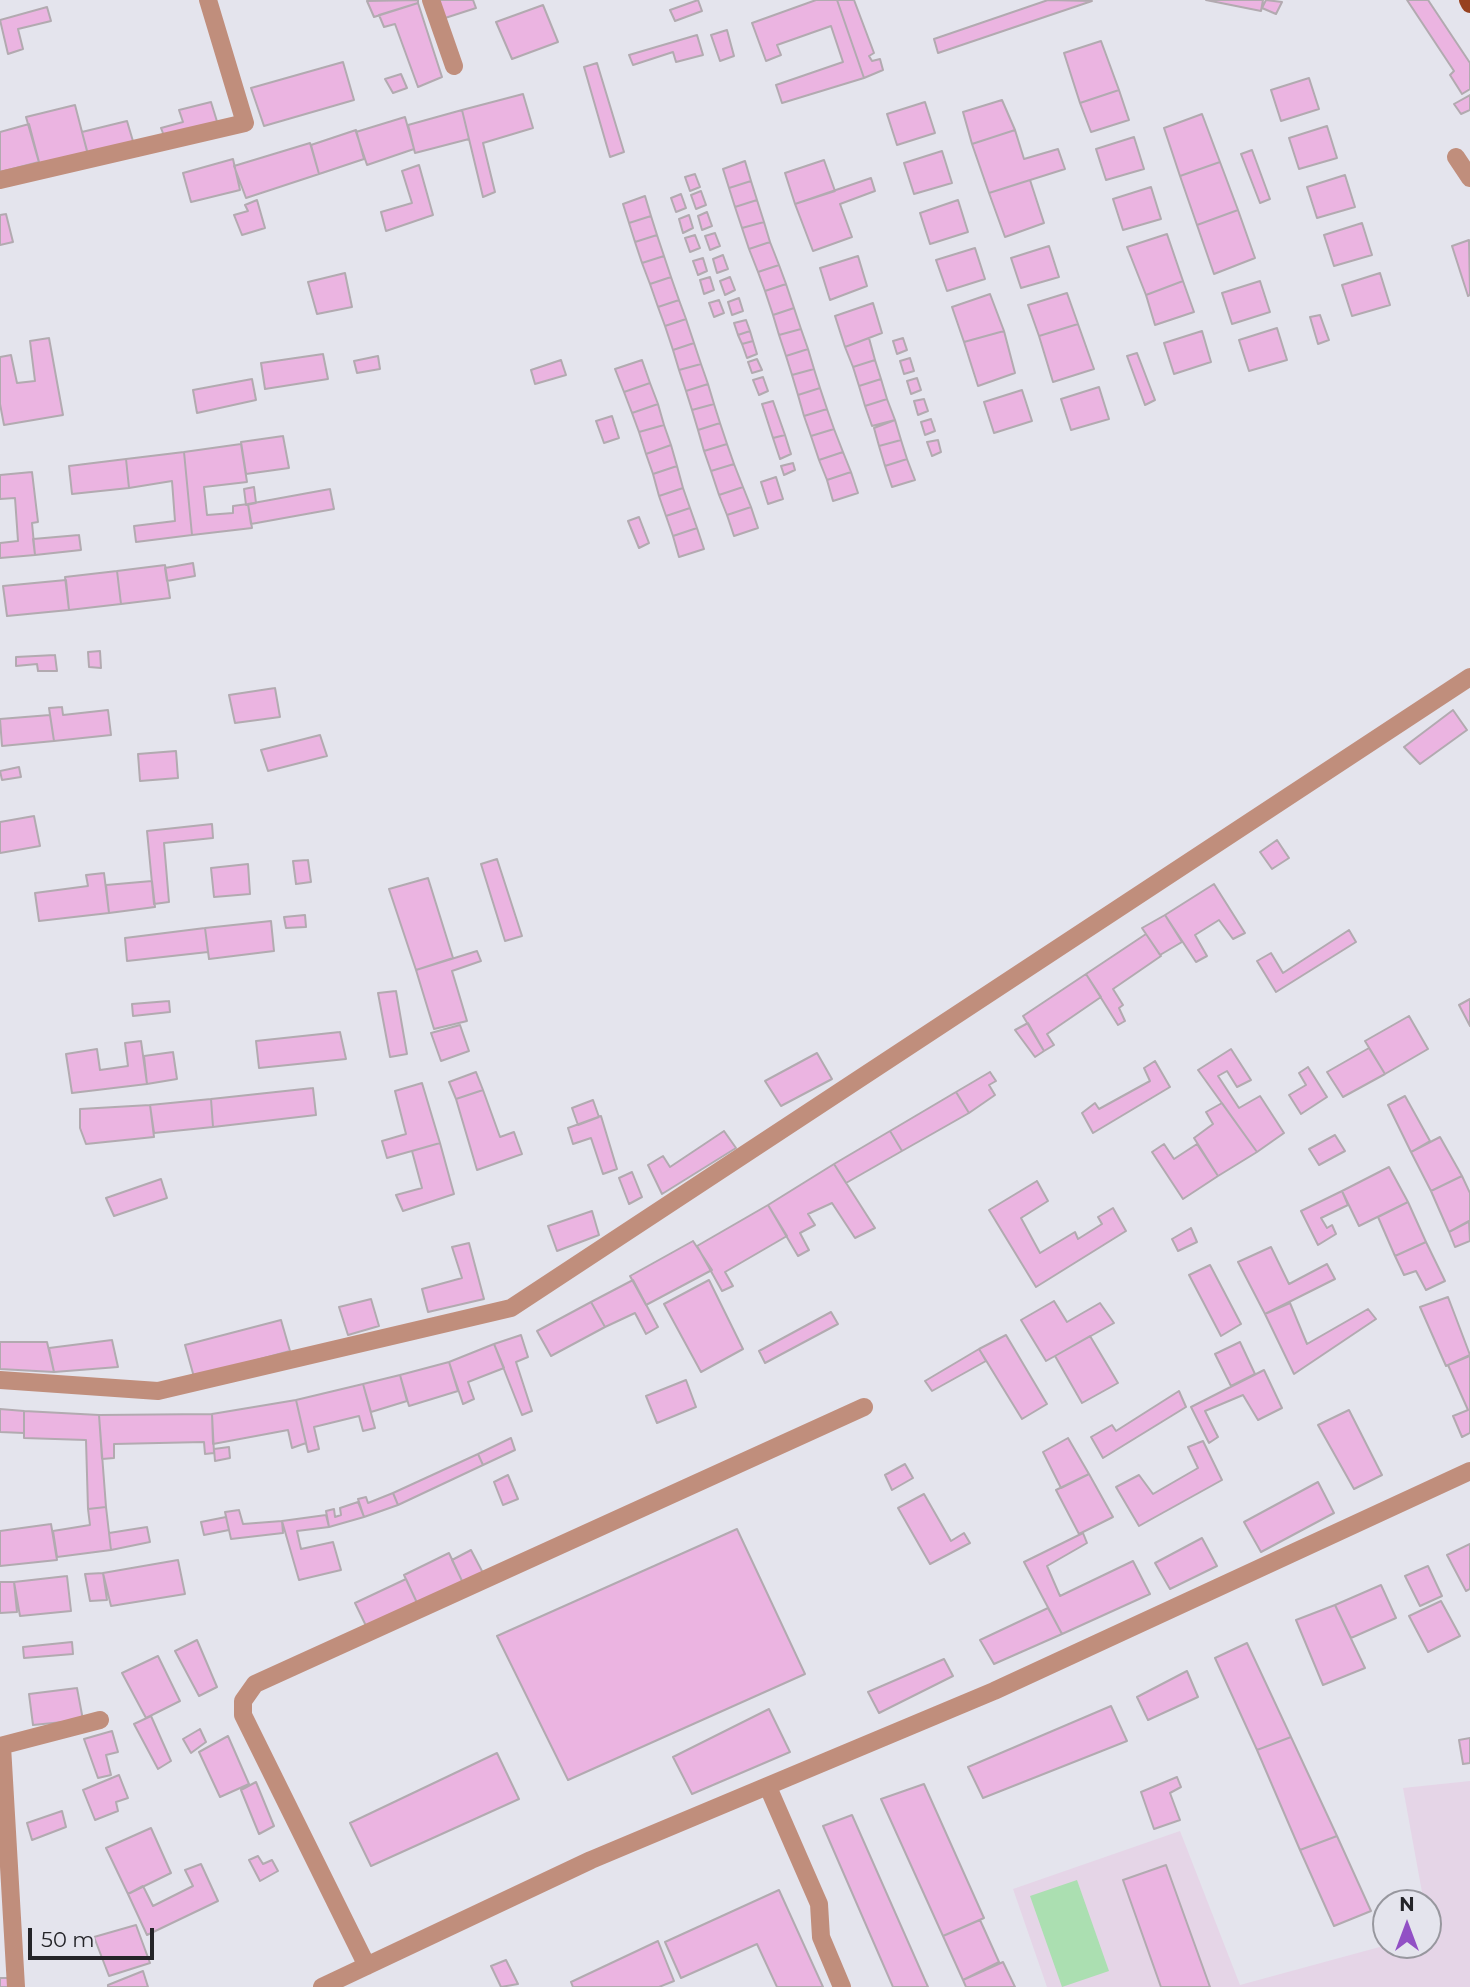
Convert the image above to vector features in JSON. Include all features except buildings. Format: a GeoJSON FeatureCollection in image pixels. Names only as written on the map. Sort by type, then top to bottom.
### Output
{"type":"FeatureCollection","features":[{"type":"Feature","properties":{"kind":"street"},"geometry":{"type":"LineString","coordinates":[[0,180],[245,123],[208,0]]}},
{"type":"Feature","properties":{"kind":"street"},"geometry":{"type":"LineString","coordinates":[[431,0],[454,66]]}},
{"type":"Feature","properties":{"kind":"street"},"geometry":{"type":"LineString","coordinates":[[1456,157],[1470,178]]}},
{"type":"Feature","properties":{"kind":"street"},"geometry":{"type":"LineString","coordinates":[[0,1380],[158,1391],[511,1308],[1470,677]]}},
{"type":"Feature","properties":{"kind":"street"},"geometry":{"type":"LineString","coordinates":[[367,1966],[243,1715],[243,1701],[255,1684],[864,1407]]}},
{"type":"Feature","properties":{"kind":"street"},"geometry":{"type":"LineString","coordinates":[[322,1987],[592,1860],[994,1691],[1470,1471]]}},
{"type":"Feature","properties":{"kind":"street"},"geometry":{"type":"LineString","coordinates":[[16,1987],[1,1746],[100,1720]]}},
{"type":"Feature","properties":{"kind":"street"},"geometry":{"type":"LineString","coordinates":[[768,1787],[819,1904],[821,1937],[842,1987]]}},
{"type":"Feature","properties":{"kind":"shaded area"},"geometry":{"type":"Polygon","coordinates":[[[1470,1781],[1470,1987],[1047,1987],[1013,1889],[1180,1831],[1240,1985],[1372,1949],[1372,1959],[1442,1959],[1442,1889],[1421,1889],[1403,1788],[1470,1781]]]}},
{"type":"Feature","properties":{"kind":"green space"},"geometry":{"type":"Polygon","coordinates":[[[1077,1880],[1109,1971],[1062,1987],[1030,1896],[1077,1880]]]}}]}
